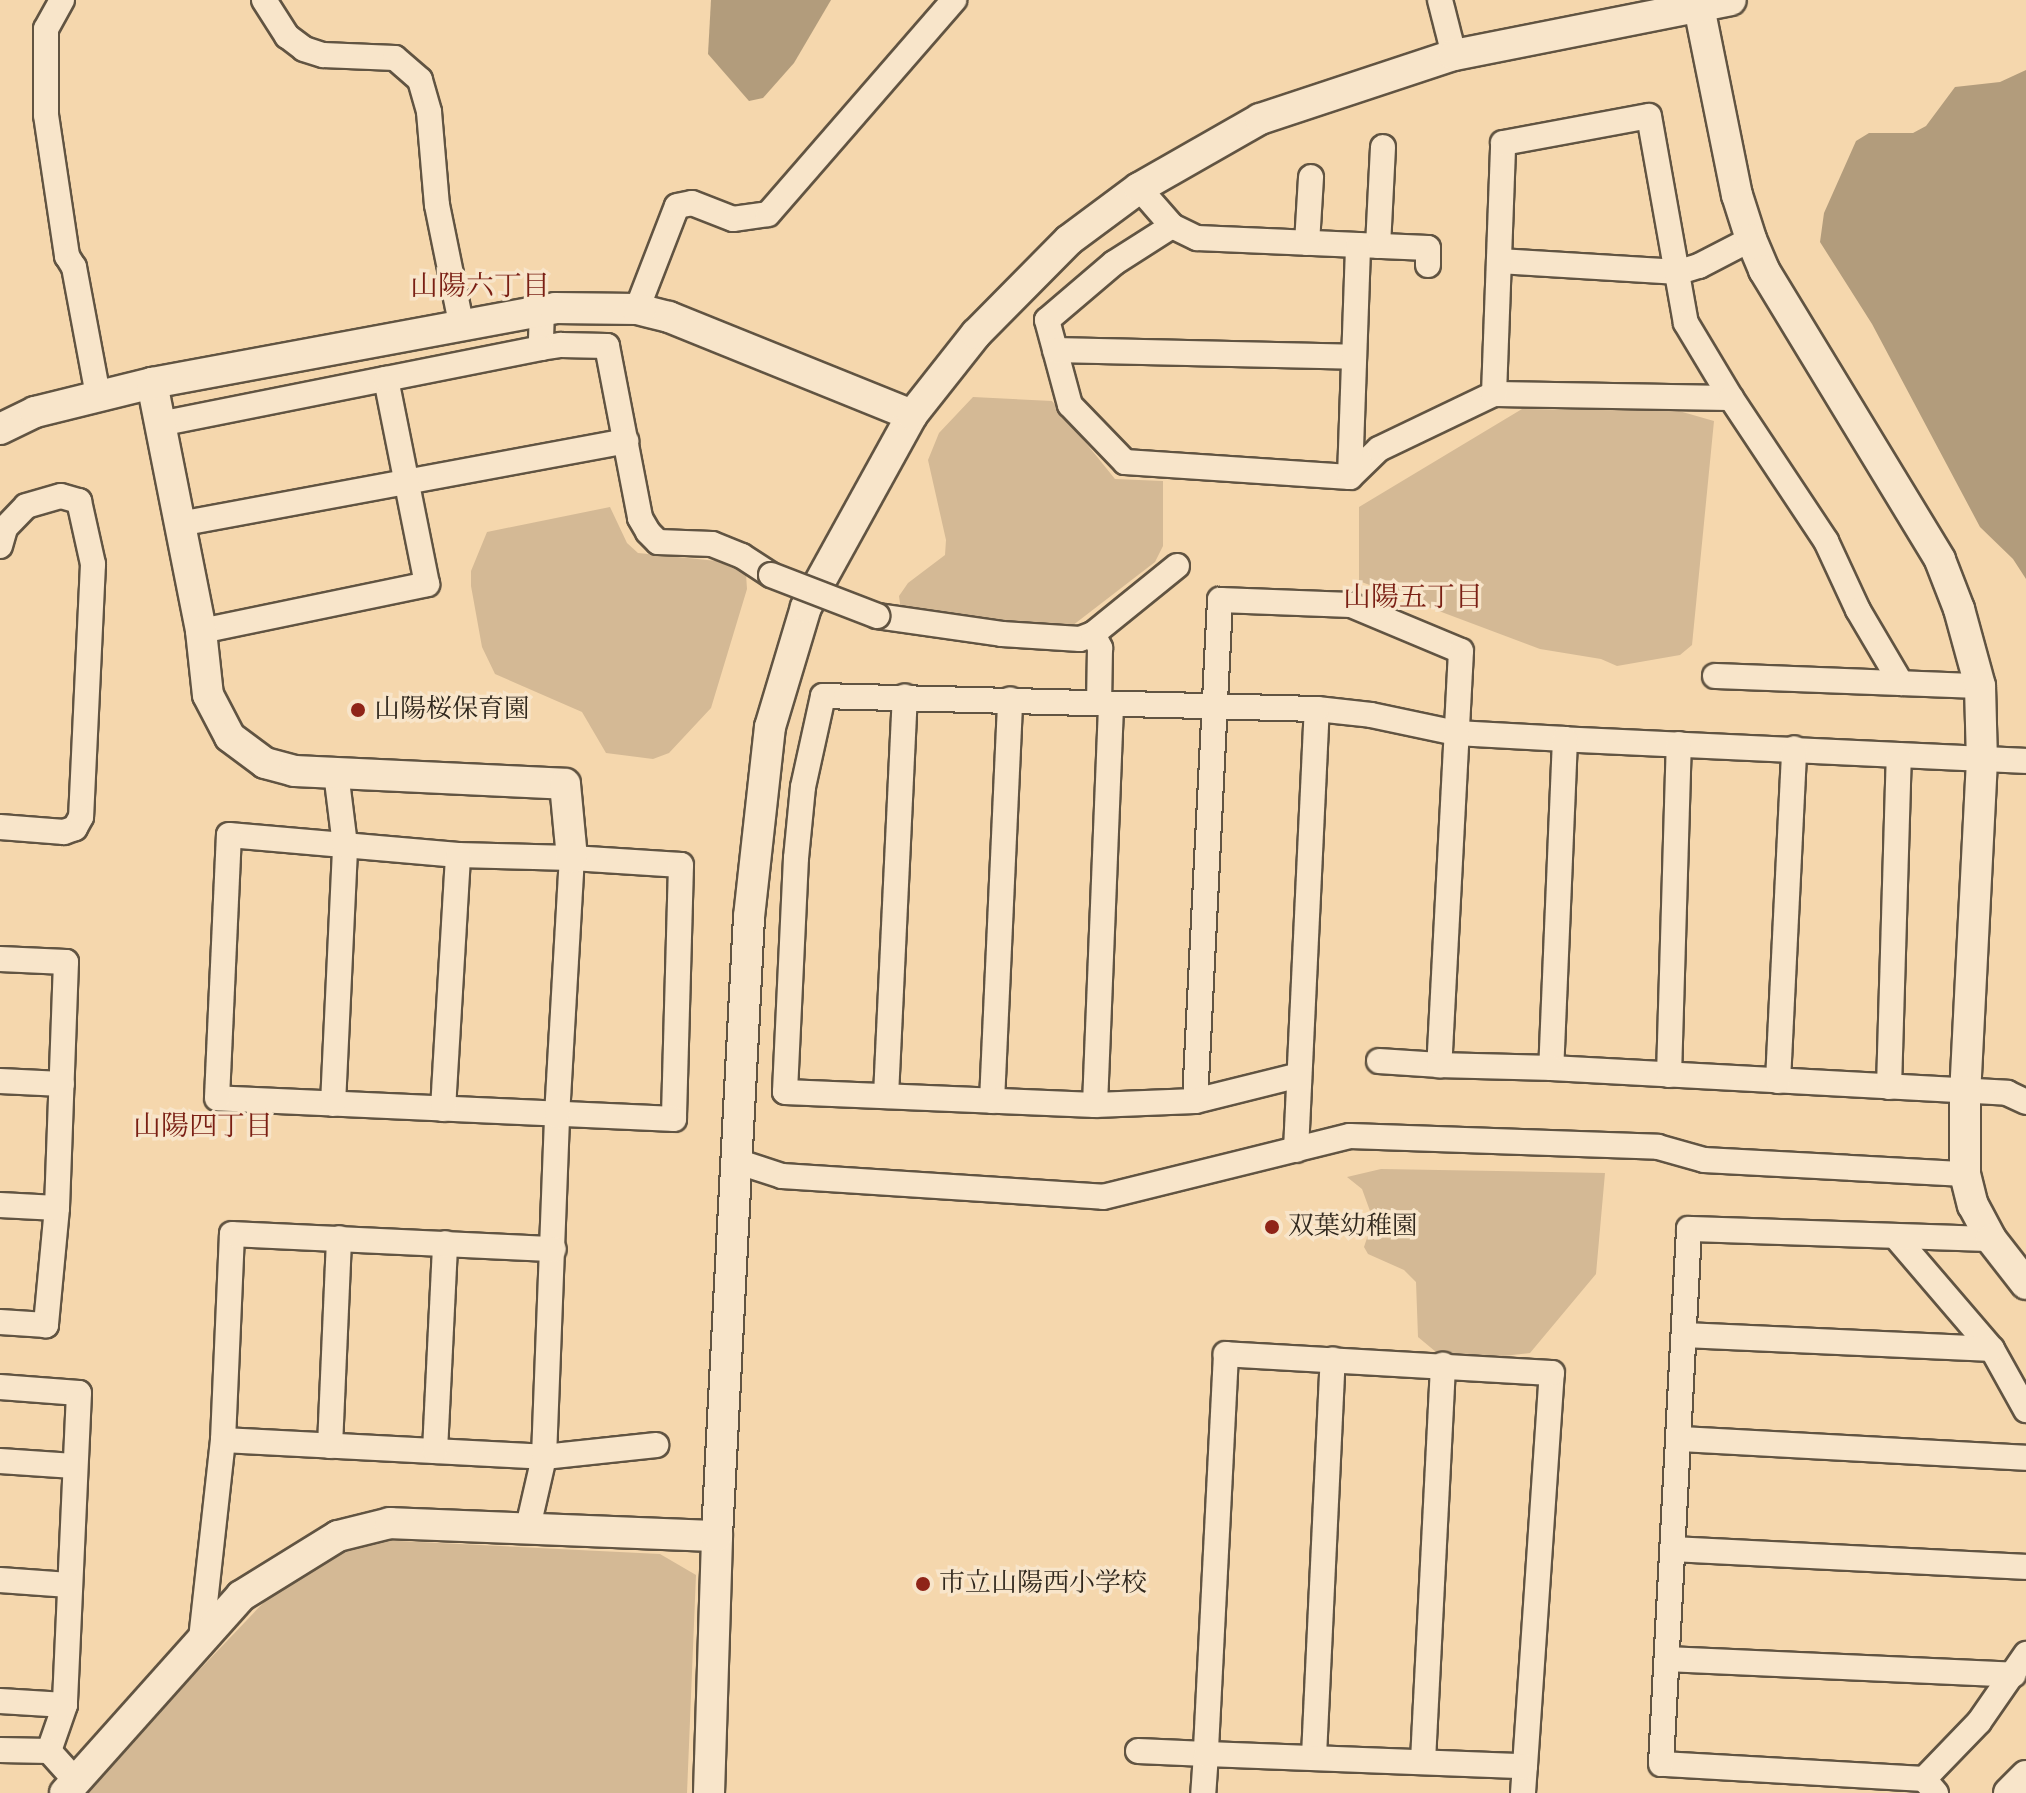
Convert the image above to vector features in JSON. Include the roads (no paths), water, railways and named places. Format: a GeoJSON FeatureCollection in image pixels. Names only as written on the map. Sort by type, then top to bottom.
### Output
{"type":"FeatureCollection","features":[{"type":"Feature","properties":{"kind":"street"},"geometry":{"type":"LineString","coordinates":[[62,0],[46,29],[46,115],[67,256],[74,267],[98,395]]}},
{"type":"Feature","properties":{"kind":"street"},"geometry":{"type":"LineString","coordinates":[[264,0],[287,36],[304,49],[323,55],[395,58],[420,80],[429,112],[437,205],[461,323]]}},
{"type":"Feature","properties":{"kind":"street"},"geometry":{"type":"LineString","coordinates":[[637,309],[677,206],[692,203],[733,219],[768,214],[954,0]]}},
{"type":"Feature","properties":{"kind":"street"},"geometry":{"type":"LineString","coordinates":[[1440,0],[1454,55]]}},
{"type":"Feature","properties":{"kind":"street"},"geometry":{"type":"LineString","coordinates":[[709,1793],[717,1536],[749,917],[770,727],[806,607],[912,415],[976,334],[1069,240],[1139,188],[1260,119],[1454,55],[1731,0]]}},
{"type":"Feature","properties":{"kind":"street"},"geometry":{"type":"LineString","coordinates":[[1699,7],[1737,195],[1751,239],[1764,270],[1940,560],[1959,609],[1980,686],[1982,760],[1965,1091],[1965,1174],[1973,1205],[1991,1239],[2026,1284]]}},
{"type":"Feature","properties":{"kind":"street"},"geometry":{"type":"LineString","coordinates":[[1494,394],[1503,143],[1649,116],[1686,323],[1731,398],[1826,541],[1858,610],[1901,683]]}},
{"type":"Feature","properties":{"kind":"street"},"geometry":{"type":"LineString","coordinates":[[1350,477],[1353,357],[1383,147]]}},
{"type":"Feature","properties":{"kind":"street"},"geometry":{"type":"LineString","coordinates":[[1307,243],[1311,177]]}},
{"type":"Feature","properties":{"kind":"street"},"geometry":{"type":"LineString","coordinates":[[1139,188],[1172,226],[1197,238],[1428,248],[1428,265]]}},
{"type":"Feature","properties":{"kind":"street"},"geometry":{"type":"LineString","coordinates":[[1172,226],[1114,263],[1047,320],[1070,405],[1125,462],[1350,477],[1379,449],[1494,394],[1731,398]]}},
{"type":"Feature","properties":{"kind":"street"},"geometry":{"type":"LineString","coordinates":[[1499,261],[1679,272],[1699,266],[1751,239]]}},
{"type":"Feature","properties":{"kind":"street"},"geometry":{"type":"LineString","coordinates":[[0,429],[35,412],[152,383],[542,310],[637,309],[669,317],[912,415]]}},
{"type":"Feature","properties":{"kind":"street"},"geometry":{"type":"LineString","coordinates":[[541,348],[542,310]]}},
{"type":"Feature","properties":{"kind":"street"},"geometry":{"type":"LineString","coordinates":[[160,424],[541,348],[607,346],[640,518],[658,542],[712,544],[742,556],[771,575],[877,616],[1002,634],[1080,639],[1093,634],[1177,566]]}},
{"type":"Feature","properties":{"kind":"street"},"geometry":{"type":"LineString","coordinates":[[1055,350],[1353,357]]}},
{"type":"Feature","properties":{"kind":"street"},"geometry":{"type":"LineString","coordinates":[[201,631],[427,584],[386,379]]}},
{"type":"Feature","properties":{"kind":"street"},"geometry":{"type":"LineString","coordinates":[[152,383],[201,631],[208,695],[230,737],[265,763],[294,771],[565,784],[572,858],[557,1116],[544,1457],[528,1527]]}},
{"type":"Feature","properties":{"kind":"street"},"geometry":{"type":"LineString","coordinates":[[179,524],[626,441]]}},
{"type":"Feature","properties":{"kind":"street"},"geometry":{"type":"LineString","coordinates":[[0,546],[5,528],[26,506],[61,496],[79,501],[93,564],[81,817],[75,828],[64,832],[0,827]]}},
{"type":"Feature","properties":{"kind":"street"},"geometry":{"type":"LineString","coordinates":[[1195,1101],[1220,600],[1351,605],[1461,651],[1439,1065]]}},
{"type":"Feature","properties":{"kind":"street"},"geometry":{"type":"LineString","coordinates":[[1093,634],[1100,648],[1105,704],[1095,1105]]}},
{"type":"Feature","properties":{"kind":"street"},"geometry":{"type":"LineString","coordinates":[[1715,676],[1980,686]]}},
{"type":"Feature","properties":{"kind":"street"},"geometry":{"type":"LineString","coordinates":[[1299,1075],[1195,1101],[1095,1105],[785,1092],[795,873],[803,787],[823,696],[1317,709],[1371,715],[1456,733],[2026,761]]}},
{"type":"Feature","properties":{"kind":"street"},"geometry":{"type":"LineString","coordinates":[[886,1096],[905,696]]}},
{"type":"Feature","properties":{"kind":"street"},"geometry":{"type":"LineString","coordinates":[[992,1101],[1010,699]]}},
{"type":"Feature","properties":{"kind":"street"},"geometry":{"type":"LineString","coordinates":[[1296,1150],[1317,709]]}},
{"type":"Feature","properties":{"kind":"street"},"geometry":{"type":"LineString","coordinates":[[1551,1068],[1565,739]]}},
{"type":"Feature","properties":{"kind":"street"},"geometry":{"type":"LineString","coordinates":[[1669,1075],[1679,744]]}},
{"type":"Feature","properties":{"kind":"street"},"geometry":{"type":"LineString","coordinates":[[1778,1081],[1794,748]]}},
{"type":"Feature","properties":{"kind":"street"},"geometry":{"type":"LineString","coordinates":[[1889,1087],[1899,755]]}},
{"type":"Feature","properties":{"kind":"street"},"geometry":{"type":"LineString","coordinates":[[333,1104],[345,845],[336,773]]}},
{"type":"Feature","properties":{"kind":"street"},"geometry":{"type":"LineString","coordinates":[[229,835],[458,855],[681,865],[674,1119],[217,1098],[229,835]]}},
{"type":"Feature","properties":{"kind":"street"},"geometry":{"type":"LineString","coordinates":[[443,1109],[458,855]]}},
{"type":"Feature","properties":{"kind":"street"},"geometry":{"type":"LineString","coordinates":[[0,959],[66,962],[57,1208],[46,1325],[0,1322]]}},
{"type":"Feature","properties":{"kind":"street"},"geometry":{"type":"LineString","coordinates":[[1379,1061],[2007,1093],[2026,1102]]}},
{"type":"Feature","properties":{"kind":"street"},"geometry":{"type":"LineString","coordinates":[[0,1081],[62,1084]]}},
{"type":"Feature","properties":{"kind":"street"},"geometry":{"type":"LineString","coordinates":[[736,1161],[782,1176],[1103,1197],[1350,1136],[1658,1147],[1704,1160],[1965,1174]]}},
{"type":"Feature","properties":{"kind":"street"},"geometry":{"type":"LineString","coordinates":[[0,1205],[57,1208]]}},
{"type":"Feature","properties":{"kind":"street"},"geometry":{"type":"LineString","coordinates":[[1991,1239],[1689,1229],[1661,1764],[1835,1783],[1930,1786],[2020,1664]]}},
{"type":"Feature","properties":{"kind":"street"},"geometry":{"type":"LineString","coordinates":[[201,1639],[223,1440],[232,1234],[554,1249]]}},
{"type":"Feature","properties":{"kind":"street"},"geometry":{"type":"LineString","coordinates":[[1895,1236],[1992,1349],[2026,1410]]}},
{"type":"Feature","properties":{"kind":"street"},"geometry":{"type":"LineString","coordinates":[[330,1446],[339,1238]]}},
{"type":"Feature","properties":{"kind":"street"},"geometry":{"type":"LineString","coordinates":[[435,1451],[445,1243]]}},
{"type":"Feature","properties":{"kind":"street"},"geometry":{"type":"LineString","coordinates":[[1685,1335],[1992,1349]]}},
{"type":"Feature","properties":{"kind":"street"},"geometry":{"type":"LineString","coordinates":[[1203,1793],[1226,1354],[1552,1373],[1523,1793]]}},
{"type":"Feature","properties":{"kind":"street"},"geometry":{"type":"LineString","coordinates":[[1314,1756],[1333,1359]]}},
{"type":"Feature","properties":{"kind":"street"},"geometry":{"type":"LineString","coordinates":[[1423,1761],[1443,1365]]}},
{"type":"Feature","properties":{"kind":"street"},"geometry":{"type":"LineString","coordinates":[[0,1387],[79,1393],[65,1705],[49,1751]]}},
{"type":"Feature","properties":{"kind":"street"},"geometry":{"type":"LineString","coordinates":[[1679,1439],[2026,1458]]}},
{"type":"Feature","properties":{"kind":"street"},"geometry":{"type":"LineString","coordinates":[[223,1440],[544,1457],[656,1445]]}},
{"type":"Feature","properties":{"kind":"street"},"geometry":{"type":"LineString","coordinates":[[0,1461],[74,1466]]}},
{"type":"Feature","properties":{"kind":"street"},"geometry":{"type":"LineString","coordinates":[[49,1751],[71,1787],[241,1596],[338,1536],[390,1523],[717,1536]]}},
{"type":"Feature","properties":{"kind":"street"},"geometry":{"type":"LineString","coordinates":[[1674,1549],[2026,1567]]}},
{"type":"Feature","properties":{"kind":"street"},"geometry":{"type":"LineString","coordinates":[[0,1580],[69,1585]]}},
{"type":"Feature","properties":{"kind":"street"},"geometry":{"type":"LineString","coordinates":[[1667,1659],[2020,1664]]}},
{"type":"Feature","properties":{"kind":"street"},"geometry":{"type":"LineString","coordinates":[[0,1701],[65,1705]]}},
{"type":"Feature","properties":{"kind":"street"},"geometry":{"type":"LineString","coordinates":[[0,1750],[49,1751]]}},
{"type":"Feature","properties":{"kind":"street"},"geometry":{"type":"LineString","coordinates":[[1138,1751],[1525,1766]]}},
{"type":"Feature","properties":{"kind":"street"},"geometry":{"type":"LineString","coordinates":[[2009,1793],[2026,1776]]}},
{"type":"Feature","properties":{"kind":"place","name":"山陽桜保育園"},"geometry":{"type":"Point","coordinates":[358,710]}},
{"type":"Feature","properties":{"kind":"place","name":"双葉幼稚園"},"geometry":{"type":"Point","coordinates":[1272,1227]}},
{"type":"Feature","properties":{"kind":"place","name":"市立山陽西小学校"},"geometry":{"type":"Point","coordinates":[923,1584]}},
{"type":"Feature","properties":{"kind":"district","name":"山陽六丁目"},"geometry":{"type":"Point","coordinates":[480,287]}},
{"type":"Feature","properties":{"kind":"district","name":"山陽五丁目"},"geometry":{"type":"Point","coordinates":[1413,598]}},
{"type":"Feature","properties":{"kind":"district","name":"山陽四丁目"},"geometry":{"type":"Point","coordinates":[203,1127]}}]}
